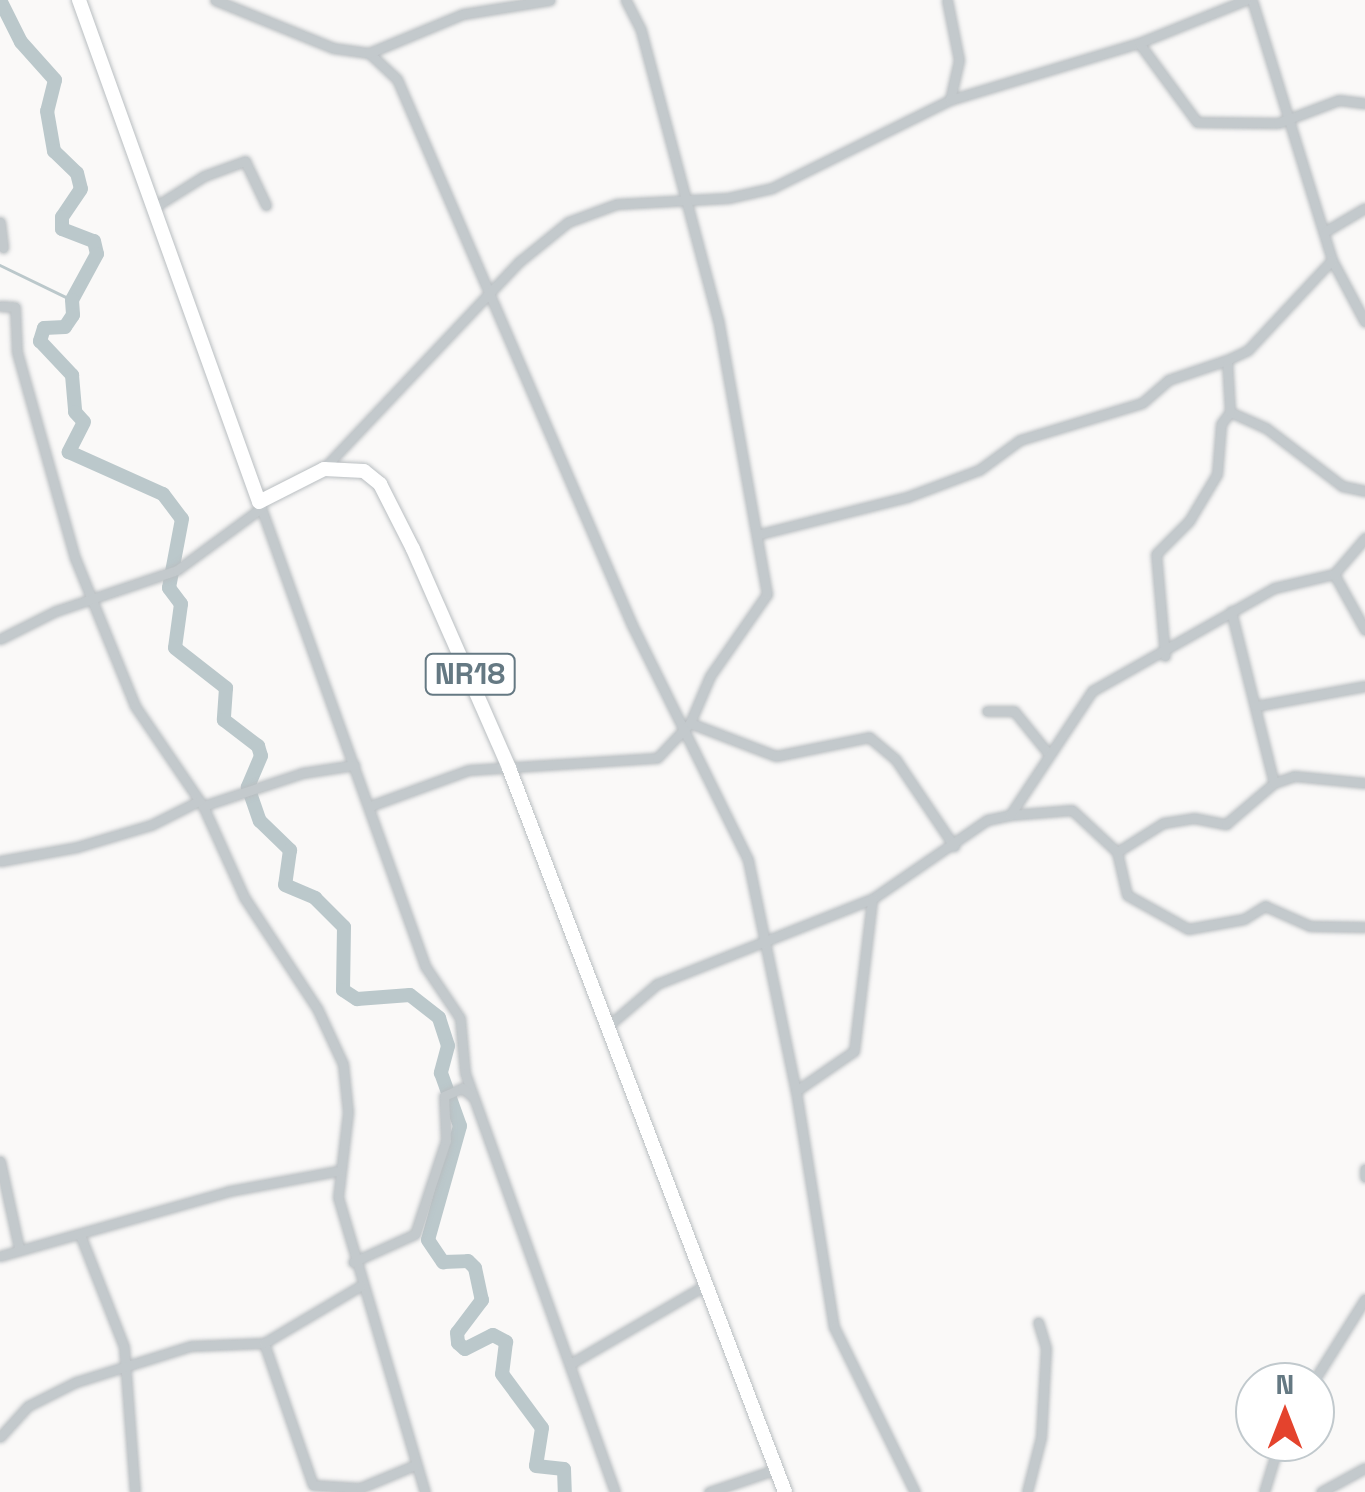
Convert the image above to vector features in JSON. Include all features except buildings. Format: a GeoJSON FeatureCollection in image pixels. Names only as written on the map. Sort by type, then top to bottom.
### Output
{"type":"FeatureCollection","features":[{"type":"Feature","properties":{"kind":"main road"},"geometry":{"type":"LineString","coordinates":[[80,0],[260,505],[324,469]]}},
{"type":"Feature","properties":{"kind":"main road","name":"NR18"},"geometry":{"type":"LineString","coordinates":[[324,469],[364,470],[380,484],[510,768],[786,1492]]}},
{"type":"Feature","properties":{"kind":"street"},"geometry":{"type":"LineString","coordinates":[[214,0],[334,48],[369,53],[464,14],[550,0]]}},
{"type":"Feature","properties":{"kind":"street"},"geometry":{"type":"LineString","coordinates":[[370,806],[468,770],[656,758],[688,726],[710,676],[767,594],[760,534],[718,320],[640,30],[626,0]]}},
{"type":"Feature","properties":{"kind":"street"},"geometry":{"type":"LineString","coordinates":[[947,0],[958,60],[950,100]]}},
{"type":"Feature","properties":{"kind":"street"},"geometry":{"type":"LineString","coordinates":[[324,469],[489,298],[520,260],[568,222],[617,204],[685,200],[772,188],[950,100],[1139,43],[1249,0],[1292,119],[1332,260],[1365,322]]}},
{"type":"Feature","properties":{"kind":"street"},"geometry":{"type":"LineString","coordinates":[[1139,43],[1197,122],[1246,126],[1292,119],[1339,100],[1365,103]]}},
{"type":"Feature","properties":{"kind":"street"},"geometry":{"type":"LineString","coordinates":[[369,53],[397,79],[632,625],[688,726],[748,860],[768,941],[796,1092],[834,1327],[915,1492]]}},
{"type":"Feature","properties":{"kind":"street"},"geometry":{"type":"LineString","coordinates":[[153,208],[204,176],[245,161],[266,205]]}},
{"type":"Feature","properties":{"kind":"street"},"geometry":{"type":"LineString","coordinates":[[1326,231],[1365,208]]}},
{"type":"Feature","properties":{"kind":"street"},"geometry":{"type":"LineString","coordinates":[[0,222],[3,248]]}},
{"type":"Feature","properties":{"kind":"street"},"geometry":{"type":"LineString","coordinates":[[760,534],[907,497],[979,470],[1020,440],[1151,400],[1168,380],[1248,350],[1332,260]]}},
{"type":"Feature","properties":{"kind":"street"},"geometry":{"type":"LineString","coordinates":[[0,306],[15,307],[24,380],[89,603],[146,726],[200,804],[244,897],[340,1054],[348,1112],[336,1171],[353,1262],[425,1492]]}},
{"type":"Feature","properties":{"kind":"street"},"geometry":{"type":"LineString","coordinates":[[1164,656],[1156,554],[1207,497],[1221,424],[1230,412],[1227,360]]}},
{"type":"Feature","properties":{"kind":"street"},"geometry":{"type":"LineString","coordinates":[[1230,412],[1266,428],[1342,486],[1365,491]]}},
{"type":"Feature","properties":{"kind":"street"},"geometry":{"type":"LineString","coordinates":[[0,639],[176,570],[260,505],[425,966],[460,1018],[474,1098],[615,1492]]}},
{"type":"Feature","properties":{"kind":"street"},"geometry":{"type":"LineString","coordinates":[[1010,815],[1092,692],[1164,656],[1231,610],[1274,588],[1334,574],[1365,538]]}},
{"type":"Feature","properties":{"kind":"street"},"geometry":{"type":"LineString","coordinates":[[1334,574],[1365,630]]}},
{"type":"Feature","properties":{"kind":"street"},"geometry":{"type":"LineString","coordinates":[[1231,610],[1274,783]]}},
{"type":"Feature","properties":{"kind":"street"},"geometry":{"type":"LineString","coordinates":[[1256,706],[1365,686]]}},
{"type":"Feature","properties":{"kind":"street"},"geometry":{"type":"LineString","coordinates":[[987,711],[1014,711],[1048,753]]}},
{"type":"Feature","properties":{"kind":"street"},"geometry":{"type":"LineString","coordinates":[[688,726],[776,756],[870,736],[896,760],[954,846]]}},
{"type":"Feature","properties":{"kind":"street"},"geometry":{"type":"LineString","coordinates":[[0,861],[77,847],[151,825],[200,804],[258,792],[302,773],[354,765]]}},
{"type":"Feature","properties":{"kind":"street"},"geometry":{"type":"LineString","coordinates":[[1117,852],[1163,824],[1194,818],[1226,824],[1274,783],[1294,776],[1365,783]]}},
{"type":"Feature","properties":{"kind":"street"},"geometry":{"type":"LineString","coordinates":[[608,1026],[657,984],[872,900],[987,820],[1010,815],[1072,810],[1117,852],[1128,895],[1188,929],[1244,919],[1265,906],[1310,926],[1365,926]]}},
{"type":"Feature","properties":{"kind":"street"},"geometry":{"type":"LineString","coordinates":[[796,1092],[854,1051],[872,900]]}},
{"type":"Feature","properties":{"kind":"street"},"geometry":{"type":"LineString","coordinates":[[353,1262],[414,1234],[446,1140],[444,1096],[462,1088],[474,1098]]}},
{"type":"Feature","properties":{"kind":"street"},"geometry":{"type":"LineString","coordinates":[[0,1161],[20,1248]]}},
{"type":"Feature","properties":{"kind":"street"},"geometry":{"type":"LineString","coordinates":[[1365,1168],[1365,1178]]}},
{"type":"Feature","properties":{"kind":"street"},"geometry":{"type":"LineString","coordinates":[[0,1256],[20,1248],[81,1237],[229,1191],[336,1171]]}},
{"type":"Feature","properties":{"kind":"street"},"geometry":{"type":"LineString","coordinates":[[81,1237],[124,1365],[135,1492]]}},
{"type":"Feature","properties":{"kind":"street"},"geometry":{"type":"LineString","coordinates":[[570,1364],[706,1285]]}},
{"type":"Feature","properties":{"kind":"street"},"geometry":{"type":"LineString","coordinates":[[0,1438],[28,1406],[124,1365],[191,1346],[264,1343],[360,1286]]}},
{"type":"Feature","properties":{"kind":"street"},"geometry":{"type":"LineString","coordinates":[[1326,1362],[1365,1300]]}},
{"type":"Feature","properties":{"kind":"street"},"geometry":{"type":"LineString","coordinates":[[1027,1492],[1041,1438],[1046,1348],[1038,1322]]}},
{"type":"Feature","properties":{"kind":"street"},"geometry":{"type":"LineString","coordinates":[[264,1343],[313,1485],[360,1488],[415,1465]]}},
{"type":"Feature","properties":{"kind":"street"},"geometry":{"type":"LineString","coordinates":[[1264,1492],[1278,1462]]}},
{"type":"Feature","properties":{"kind":"street"},"geometry":{"type":"LineString","coordinates":[[1321,1492],[1365,1468]]}},
{"type":"Feature","properties":{"kind":"street"},"geometry":{"type":"LineString","coordinates":[[708,1492],[776,1469]]}},
{"type":"Feature","properties":{"kind":"waterway"},"geometry":{"type":"LineString","coordinates":[[0,0],[21,42],[55,80],[47,111],[54,151],[77,173],[81,189],[62,217],[62,229],[94,241],[97,254],[72,300],[73,315],[65,327],[44,328],[40,341],[72,375],[75,412],[84,422],[69,452],[163,494],[182,519],[169,588],[181,604],[175,648],[226,688],[224,720],[258,746],[261,756],[248,787],[260,821],[290,850],[285,885],[315,898],[344,927],[343,990],[357,999],[410,995],[439,1018],[448,1046],[441,1073],[460,1126],[428,1240],[443,1262],[468,1261],[475,1268],[482,1300],[457,1333],[458,1343],[465,1349],[493,1335],[506,1342],[502,1374],[542,1428],[536,1466],[564,1469],[565,1492]]}},
{"type":"Feature","properties":{"kind":"waterway"},"geometry":{"type":"LineString","coordinates":[[0,265],[72,300]]}}]}
